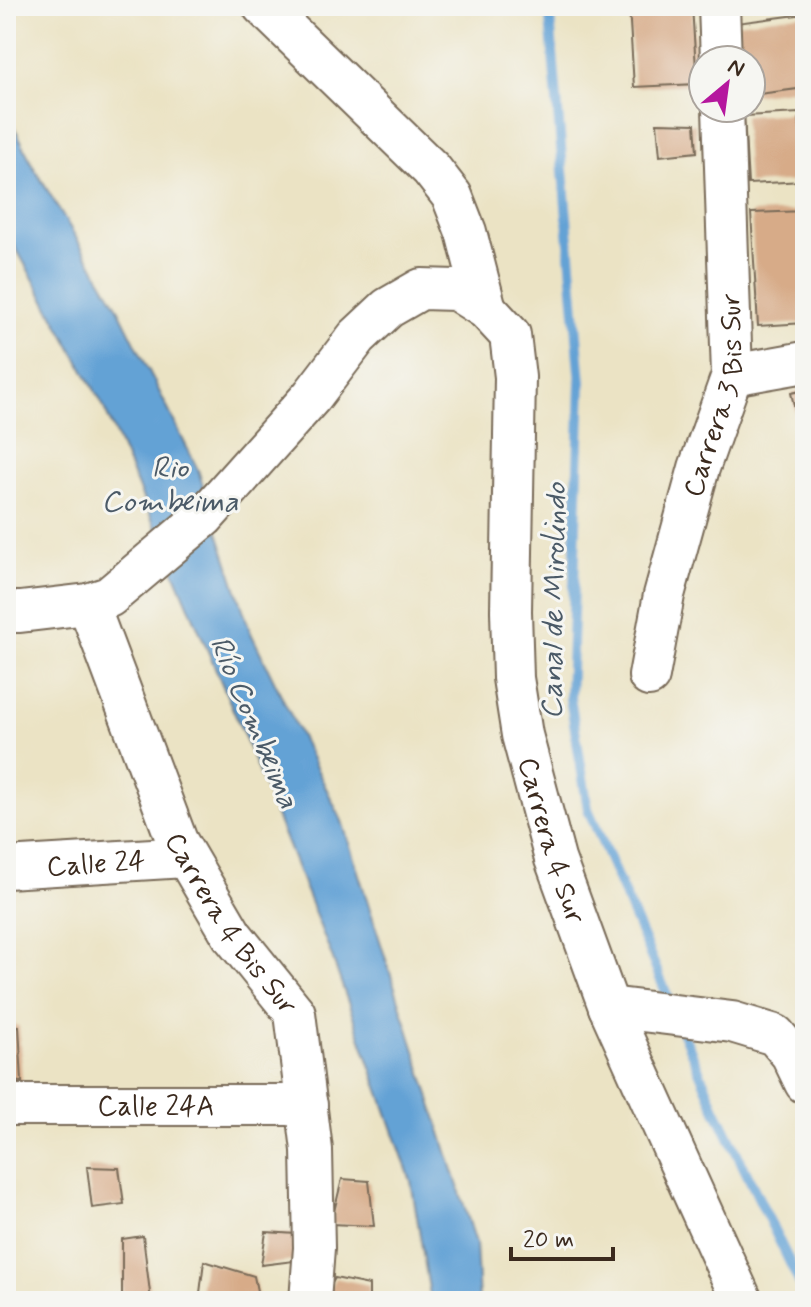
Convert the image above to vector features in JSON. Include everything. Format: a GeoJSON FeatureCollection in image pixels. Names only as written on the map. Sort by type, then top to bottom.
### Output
{"type":"FeatureCollection","features":[{"type":"Feature","properties":{"kind":"street"},"geometry":{"type":"LineString","coordinates":[[263,6],[431,169],[452,196],[466,232],[486,309]]}},
{"type":"Feature","properties":{"kind":"street"},"geometry":{"type":"LineString","coordinates":[[719,6],[720,44]]}},
{"type":"Feature","properties":{"kind":"street","name":"Carrera 3 Bis Sur"},"geometry":{"type":"LineString","coordinates":[[649,676],[664,595],[699,468],[732,375],[724,124]]}},
{"type":"Feature","properties":{"kind":"street"},"geometry":{"type":"LineString","coordinates":[[6,612],[99,600],[204,517],[312,396],[357,337],[388,308],[421,289],[456,290],[486,309]]}},
{"type":"Feature","properties":{"kind":"street","name":"Carrera 4 Sur"},"geometry":{"type":"LineString","coordinates":[[486,309],[510,335],[515,377],[511,611],[513,678],[522,735],[555,859],[609,1007],[742,1301]]}},
{"type":"Feature","properties":{"kind":"street"},"geometry":{"type":"LineString","coordinates":[[732,375],[805,362]]}},
{"type":"Feature","properties":{"kind":"street","name":"Carrera 4 Bis Sur"},"geometry":{"type":"LineString","coordinates":[[99,600],[177,841],[232,935],[295,1013],[312,1150],[314,1248],[310,1301]]}},
{"type":"Feature","properties":{"kind":"street","name":"Calle 24"},"geometry":{"type":"LineString","coordinates":[[6,868],[185,857]]}},
{"type":"Feature","properties":{"kind":"street"},"geometry":{"type":"LineString","coordinates":[[609,1007],[732,1022],[775,1035],[791,1054],[805,1083]]}},
{"type":"Feature","properties":{"kind":"street","name":"Calle 24A"},"geometry":{"type":"LineString","coordinates":[[6,1105],[307,1105]]}},
{"type":"Feature","properties":{"kind":"water","name":"Rio Combeima"},"geometry":{"type":"Polygon","coordinates":[[[6,109],[33,166],[116,304],[198,470],[250,631],[342,821],[476,1243],[479,1301],[431,1301],[411,1181],[331,954],[243,733],[103,405],[6,230],[6,109]]]}},
{"type":"Feature","properties":{"kind":"building"},"geometry":{"type":"Polygon","coordinates":[[[629,6],[692,6],[694,44],[687,44],[687,84],[634,87],[629,6]]]}},
{"type":"Feature","properties":{"kind":"building"},"geometry":{"type":"Polygon","coordinates":[[[805,14],[805,88],[767,93],[767,44],[739,44],[736,23],[805,14]]]}},
{"type":"Feature","properties":{"kind":"building"},"geometry":{"type":"Polygon","coordinates":[[[799,113],[803,181],[748,184],[744,124],[767,124],[767,115],[799,113]]]}},
{"type":"Feature","properties":{"kind":"building"},"geometry":{"type":"Polygon","coordinates":[[[657,123],[695,124],[697,152],[660,156],[657,123]]]}},
{"type":"Feature","properties":{"kind":"building"},"geometry":{"type":"Polygon","coordinates":[[[804,211],[805,323],[758,326],[751,213],[804,211]]]}},
{"type":"Feature","properties":{"kind":"building"},"geometry":{"type":"Polygon","coordinates":[[[805,390],[805,446],[804,446],[791,393],[805,390]]]}},
{"type":"Feature","properties":{"kind":"building"},"geometry":{"type":"Polygon","coordinates":[[[6,1025],[19,1026],[22,1082],[6,1081],[6,1025]]]}},
{"type":"Feature","properties":{"kind":"building"},"geometry":{"type":"Polygon","coordinates":[[[87,1167],[119,1168],[124,1204],[92,1208],[87,1167]]]}},
{"type":"Feature","properties":{"kind":"building"},"geometry":{"type":"Polygon","coordinates":[[[342,1179],[369,1181],[374,1226],[331,1224],[342,1179]]]}},
{"type":"Feature","properties":{"kind":"building"},"geometry":{"type":"Polygon","coordinates":[[[266,1232],[296,1234],[302,1260],[261,1265],[266,1232]]]}},
{"type":"Feature","properties":{"kind":"building"},"geometry":{"type":"Polygon","coordinates":[[[143,1236],[151,1301],[122,1301],[122,1239],[143,1236]]]}},
{"type":"Feature","properties":{"kind":"building"},"geometry":{"type":"Polygon","coordinates":[[[204,1261],[254,1276],[259,1301],[199,1301],[204,1261]]]}},
{"type":"Feature","properties":{"kind":"building"},"geometry":{"type":"Polygon","coordinates":[[[335,1278],[369,1285],[369,1301],[322,1301],[335,1278]]]}},
{"type":"Feature","properties":{"kind":"waterway","name":"Canal de Mirolindo"},"geometry":{"type":"LineString","coordinates":[[549,6],[581,383],[570,698],[588,809],[671,1004]]}},
{"type":"Feature","properties":{"kind":"waterway","name":"Canal de Mirolindo"},"geometry":{"type":"LineString","coordinates":[[680,1026],[715,1108],[805,1294]]}},
{"type":"Feature","properties":{"kind":"water label","name":"Río Combeima"},"geometry":{"type":"Point","coordinates":[255,722]}}]}
